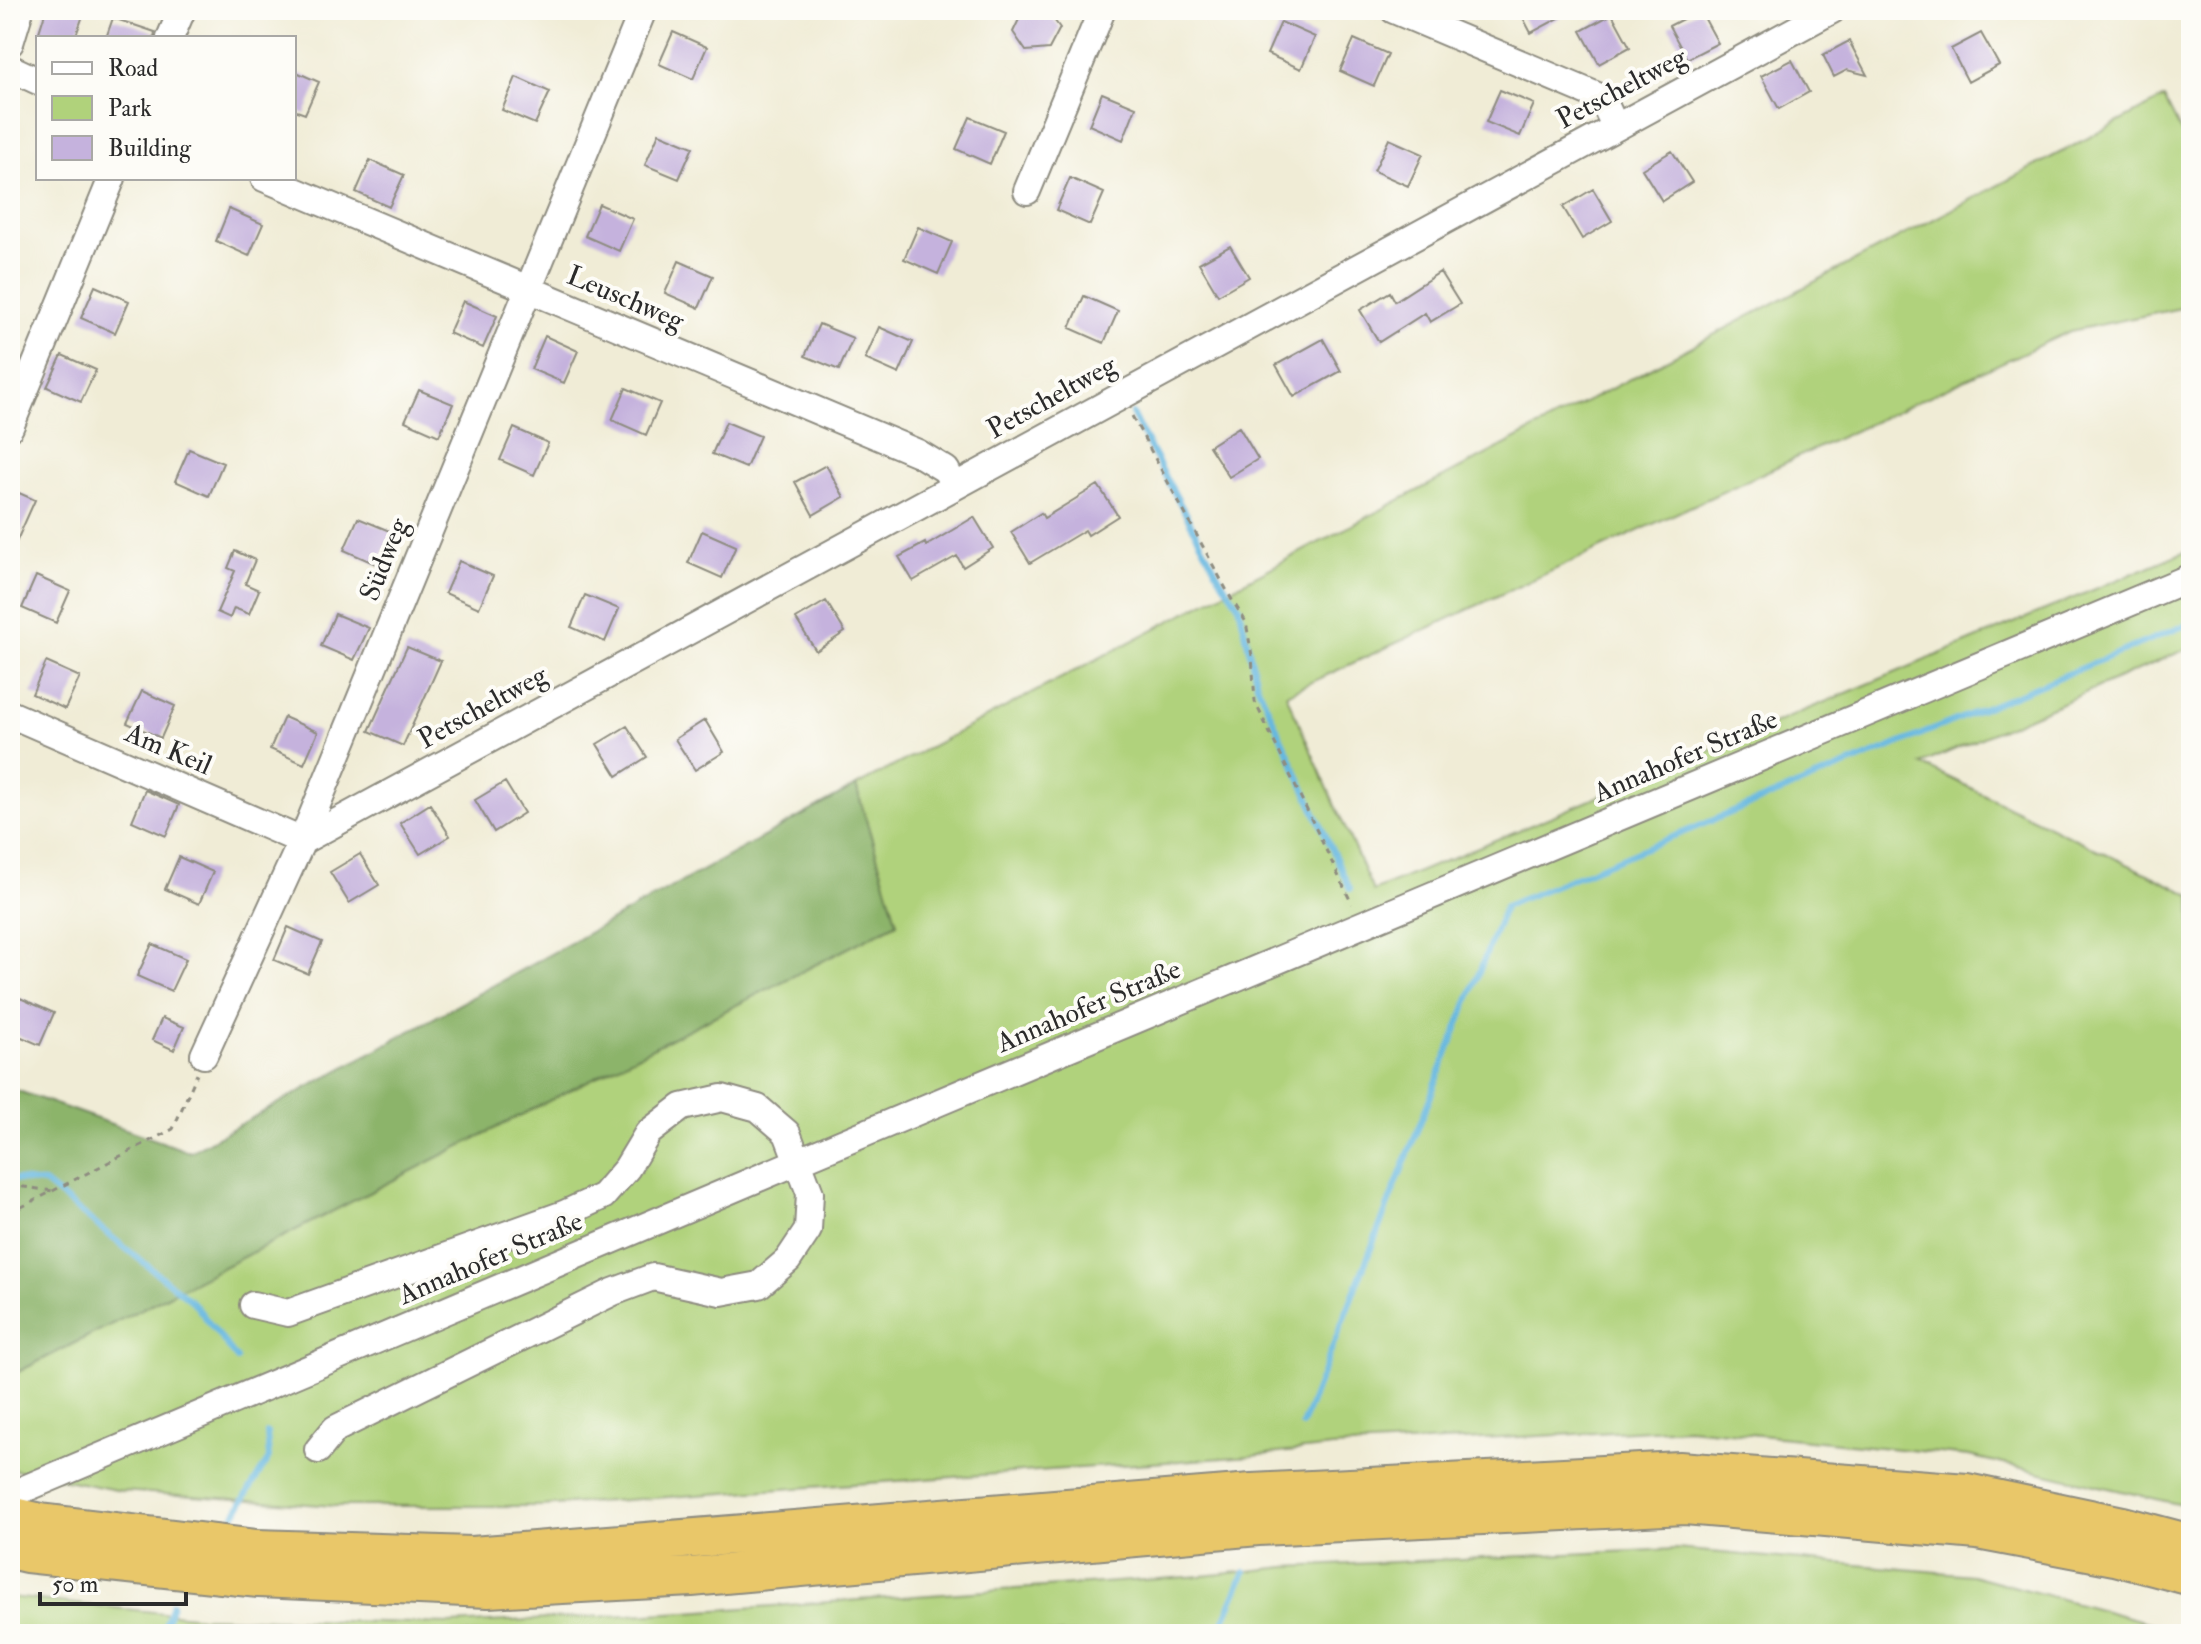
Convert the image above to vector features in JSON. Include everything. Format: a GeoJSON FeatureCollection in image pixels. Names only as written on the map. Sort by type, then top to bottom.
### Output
{"type":"FeatureCollection","features":[{"type":"Feature","properties":{"kind":"highway"},"geometry":{"type":"LineString","coordinates":[[10,1516],[41,1523],[257,1549],[472,1556],[1252,1493],[1679,1471],[1967,1493],[2123,1526],[2191,1544]]}},
{"type":"Feature","properties":{"kind":"highway"},"geometry":{"type":"LineString","coordinates":[[10,1549],[259,1578],[488,1588],[691,1577],[1258,1526],[1685,1505],[1978,1530],[2115,1556],[2191,1576]]}},
{"type":"Feature","properties":{"kind":"street"},"geometry":{"type":"LineString","coordinates":[[10,43],[20,10]]}},
{"type":"Feature","properties":{"kind":"street"},"geometry":{"type":"LineString","coordinates":[[171,36],[182,10]]}},
{"type":"Feature","properties":{"kind":"street","name":"Südweg"},"geometry":{"type":"LineString","coordinates":[[204,1055],[302,841],[643,10]]}},
{"type":"Feature","properties":{"kind":"street"},"geometry":{"type":"LineString","coordinates":[[1027,191],[1102,10]]}},
{"type":"Feature","properties":{"kind":"street"},"geometry":{"type":"LineString","coordinates":[[1394,10],[1602,98],[1615,126]]}},
{"type":"Feature","properties":{"kind":"street","name":"Petscheltweg"},"geometry":{"type":"LineString","coordinates":[[302,841],[1832,10]]}},
{"type":"Feature","properties":{"kind":"street"},"geometry":{"type":"LineString","coordinates":[[10,68],[36,80]]}},
{"type":"Feature","properties":{"kind":"street"},"geometry":{"type":"LineString","coordinates":[[10,427],[111,180]]}},
{"type":"Feature","properties":{"kind":"street","name":"Leuschweg"},"geometry":{"type":"LineString","coordinates":[[269,180],[918,453],[946,470],[954,486]]}},
{"type":"Feature","properties":{"kind":"street","name":"Annahofer Straße"},"geometry":{"type":"LineString","coordinates":[[10,1495],[2191,577]]}},
{"type":"Feature","properties":{"kind":"street","name":"Am Keil"},"geometry":{"type":"LineString","coordinates":[[10,714],[302,841]]}},
{"type":"Feature","properties":{"kind":"street"},"geometry":{"type":"LineString","coordinates":[[253,1305],[288,1313],[564,1214],[603,1196],[627,1168],[648,1133],[682,1107],[722,1098],[758,1108],[787,1133],[810,1193],[808,1230],[788,1260],[759,1285],[721,1292],[653,1277],[613,1292],[335,1429],[318,1450]]}},
{"type":"Feature","properties":{"kind":"path"},"geometry":{"type":"LineString","coordinates":[[1120,395],[1246,622],[1255,702],[1362,926]]}},
{"type":"Feature","properties":{"kind":"path"},"geometry":{"type":"LineString","coordinates":[[10,1213],[173,1129],[204,1055]]}},
{"type":"Feature","properties":{"kind":"path"},"geometry":{"type":"LineString","coordinates":[[10,1185],[53,1191]]}},
{"type":"Feature","properties":{"kind":"green space"},"geometry":{"type":"Polygon","coordinates":[[[2164,98],[2191,151],[2191,306],[2070,331],[1286,694],[1373,891],[2191,549],[2191,647],[1921,764],[2191,895],[2191,1507],[1969,1456],[1688,1428],[1332,1447],[1252,1456],[540,1506],[335,1506],[121,1491],[10,1469],[10,1376],[897,923],[856,786],[2164,98]]]}},
{"type":"Feature","properties":{"kind":"green space"},"geometry":{"type":"Polygon","coordinates":[[[856,786],[897,923],[10,1376],[10,1088],[190,1152],[856,786]]]}},
{"type":"Feature","properties":{"kind":"green space"},"geometry":{"type":"Polygon","coordinates":[[[1676,1549],[1972,1575],[2191,1634],[10,1634],[10,1597],[202,1617],[450,1624],[687,1612],[1202,1576],[1285,1567],[1676,1549]]]}},
{"type":"Feature","properties":{"kind":"building"},"geometry":{"type":"Polygon","coordinates":[[[46,10],[85,10],[76,36],[51,36],[39,32],[46,10]]]}},
{"type":"Feature","properties":{"kind":"building"},"geometry":{"type":"Polygon","coordinates":[[[1047,10],[1060,28],[1049,49],[1026,51],[1013,32],[1023,11],[1047,10]]]}},
{"type":"Feature","properties":{"kind":"building"},"geometry":{"type":"Polygon","coordinates":[[[1519,10],[1574,10],[1531,33],[1519,10]]]}},
{"type":"Feature","properties":{"kind":"building"},"geometry":{"type":"Polygon","coordinates":[[[1700,10],[1718,43],[1687,59],[1669,26],[1700,10]]]}},
{"type":"Feature","properties":{"kind":"building"},"geometry":{"type":"Polygon","coordinates":[[[1612,14],[1630,47],[1599,64],[1581,31],[1612,14]]]}},
{"type":"Feature","properties":{"kind":"building"},"geometry":{"type":"Polygon","coordinates":[[[113,18],[155,32],[154,36],[107,36],[113,18]]]}},
{"type":"Feature","properties":{"kind":"building"},"geometry":{"type":"Polygon","coordinates":[[[1281,22],[1315,37],[1301,69],[1267,54],[1281,22]]]}},
{"type":"Feature","properties":{"kind":"building"},"geometry":{"type":"Polygon","coordinates":[[[673,32],[707,47],[693,79],[659,64],[673,32]]]}},
{"type":"Feature","properties":{"kind":"building"},"geometry":{"type":"Polygon","coordinates":[[[1981,33],[1999,65],[1968,82],[1951,49],[1981,33]]]}},
{"type":"Feature","properties":{"kind":"building"},"geometry":{"type":"Polygon","coordinates":[[[1354,39],[1388,54],[1374,86],[1340,71],[1354,39]]]}},
{"type":"Feature","properties":{"kind":"building"},"geometry":{"type":"Polygon","coordinates":[[[1849,41],[1867,75],[1847,70],[1834,77],[1823,55],[1849,41]]]}},
{"type":"Feature","properties":{"kind":"building"},"geometry":{"type":"Polygon","coordinates":[[[1792,60],[1809,92],[1779,109],[1761,76],[1792,60]]]}},
{"type":"Feature","properties":{"kind":"building"},"geometry":{"type":"Polygon","coordinates":[[[296,72],[319,82],[305,114],[296,111],[296,72]]]}},
{"type":"Feature","properties":{"kind":"building"},"geometry":{"type":"Polygon","coordinates":[[[516,77],[550,92],[535,124],[502,110],[516,77]]]}},
{"type":"Feature","properties":{"kind":"building"},"geometry":{"type":"Polygon","coordinates":[[[1500,90],[1534,104],[1520,136],[1486,122],[1500,90]]]}},
{"type":"Feature","properties":{"kind":"building"},"geometry":{"type":"Polygon","coordinates":[[[1102,93],[1136,107],[1123,140],[1089,125],[1102,93]]]}},
{"type":"Feature","properties":{"kind":"building"},"geometry":{"type":"Polygon","coordinates":[[[970,117],[1004,131],[990,164],[956,149],[970,117]]]}},
{"type":"Feature","properties":{"kind":"building"},"geometry":{"type":"Polygon","coordinates":[[[659,133],[693,147],[679,179],[645,165],[659,133]]]}},
{"type":"Feature","properties":{"kind":"building"},"geometry":{"type":"Polygon","coordinates":[[[1389,139],[1423,154],[1408,186],[1374,171],[1389,139]]]}},
{"type":"Feature","properties":{"kind":"building"},"geometry":{"type":"Polygon","coordinates":[[[1672,151],[1692,182],[1662,201],[1642,169],[1672,151]]]}},
{"type":"Feature","properties":{"kind":"building"},"geometry":{"type":"Polygon","coordinates":[[[370,160],[404,175],[389,207],[356,192],[370,160]]]}},
{"type":"Feature","properties":{"kind":"building"},"geometry":{"type":"Polygon","coordinates":[[[1070,178],[1104,193],[1090,225],[1056,210],[1070,178]]]}},
{"type":"Feature","properties":{"kind":"building"},"geometry":{"type":"Polygon","coordinates":[[[1593,189],[1612,221],[1582,239],[1563,207],[1593,189]]]}},
{"type":"Feature","properties":{"kind":"building"},"geometry":{"type":"Polygon","coordinates":[[[599,204],[633,219],[619,251],[585,236],[599,204]]]}},
{"type":"Feature","properties":{"kind":"building"},"geometry":{"type":"Polygon","coordinates":[[[229,209],[263,224],[249,256],[216,241],[229,209]]]}},
{"type":"Feature","properties":{"kind":"building"},"geometry":{"type":"Polygon","coordinates":[[[918,227],[952,242],[938,274],[904,259],[918,227]]]}},
{"type":"Feature","properties":{"kind":"building"},"geometry":{"type":"Polygon","coordinates":[[[1230,246],[1249,277],[1218,295],[1199,263],[1230,246]]]}},
{"type":"Feature","properties":{"kind":"building"},"geometry":{"type":"Polygon","coordinates":[[[679,261],[713,276],[699,308],[665,293],[679,261]]]}},
{"type":"Feature","properties":{"kind":"building"},"geometry":{"type":"Polygon","coordinates":[[[1440,272],[1460,304],[1430,322],[1425,313],[1379,342],[1360,310],[1390,292],[1395,301],[1440,272]]]}},
{"type":"Feature","properties":{"kind":"building"},"geometry":{"type":"Polygon","coordinates":[[[95,286],[129,301],[115,333],[81,318],[95,286]]]}},
{"type":"Feature","properties":{"kind":"building"},"geometry":{"type":"Polygon","coordinates":[[[1084,296],[1118,311],[1104,343],[1070,328],[1084,296]]]}},
{"type":"Feature","properties":{"kind":"building"},"geometry":{"type":"Polygon","coordinates":[[[463,301],[497,316],[483,348],[449,333],[463,301]]]}},
{"type":"Feature","properties":{"kind":"building"},"geometry":{"type":"Polygon","coordinates":[[[819,324],[853,338],[839,370],[805,356],[819,324]]]}},
{"type":"Feature","properties":{"kind":"building"},"geometry":{"type":"Polygon","coordinates":[[[879,327],[913,342],[899,374],[865,359],[879,327]]]}},
{"type":"Feature","properties":{"kind":"building"},"geometry":{"type":"Polygon","coordinates":[[[545,336],[578,351],[564,383],[531,369],[545,336]]]}},
{"type":"Feature","properties":{"kind":"building"},"geometry":{"type":"Polygon","coordinates":[[[1323,339],[1341,371],[1294,397],[1276,365],[1323,339]]]}},
{"type":"Feature","properties":{"kind":"building"},"geometry":{"type":"Polygon","coordinates":[[[62,355],[96,370],[81,402],[47,387],[62,355]]]}},
{"type":"Feature","properties":{"kind":"building"},"geometry":{"type":"Polygon","coordinates":[[[626,388],[660,403],[646,435],[612,420],[626,388]]]}},
{"type":"Feature","properties":{"kind":"building"},"geometry":{"type":"Polygon","coordinates":[[[419,390],[453,404],[439,436],[405,421],[419,390]]]}},
{"type":"Feature","properties":{"kind":"building"},"geometry":{"type":"Polygon","coordinates":[[[726,422],[760,436],[746,468],[712,454],[726,422]]]}},
{"type":"Feature","properties":{"kind":"building"},"geometry":{"type":"Polygon","coordinates":[[[1239,427],[1258,459],[1229,477],[1209,446],[1239,427]]]}},
{"type":"Feature","properties":{"kind":"building"},"geometry":{"type":"Polygon","coordinates":[[[514,428],[548,443],[534,475],[500,460],[514,428]]]}},
{"type":"Feature","properties":{"kind":"building"},"geometry":{"type":"Polygon","coordinates":[[[189,449],[223,463],[209,496],[175,481],[189,449]]]}},
{"type":"Feature","properties":{"kind":"building"},"geometry":{"type":"Polygon","coordinates":[[[826,465],[844,497],[813,515],[795,482],[826,465]]]}},
{"type":"Feature","properties":{"kind":"building"},"geometry":{"type":"Polygon","coordinates":[[[1098,485],[1118,516],[1088,535],[1085,530],[1030,563],[1011,532],[1041,513],[1044,518],[1098,485]]]}},
{"type":"Feature","properties":{"kind":"building"},"geometry":{"type":"Polygon","coordinates":[[[10,489],[35,500],[10,556],[10,489]]]}},
{"type":"Feature","properties":{"kind":"building"},"geometry":{"type":"Polygon","coordinates":[[[974,517],[993,548],[963,567],[957,556],[913,581],[899,557],[925,543],[926,546],[974,517]]]}},
{"type":"Feature","properties":{"kind":"building"},"geometry":{"type":"Polygon","coordinates":[[[358,518],[392,532],[378,565],[344,550],[358,518]]]}},
{"type":"Feature","properties":{"kind":"building"},"geometry":{"type":"Polygon","coordinates":[[[702,531],[736,546],[722,578],[688,563],[702,531]]]}},
{"type":"Feature","properties":{"kind":"building"},"geometry":{"type":"Polygon","coordinates":[[[235,551],[255,560],[245,584],[259,590],[249,614],[234,608],[230,618],[217,612],[235,571],[228,568],[235,551]]]}},
{"type":"Feature","properties":{"kind":"building"},"geometry":{"type":"Polygon","coordinates":[[[459,561],[493,576],[479,608],[445,593],[459,561]]]}},
{"type":"Feature","properties":{"kind":"building"},"geometry":{"type":"Polygon","coordinates":[[[36,576],[70,591],[56,623],[22,608],[36,576]]]}},
{"type":"Feature","properties":{"kind":"building"},"geometry":{"type":"Polygon","coordinates":[[[585,595],[619,609],[605,642],[571,627],[585,595]]]}},
{"type":"Feature","properties":{"kind":"building"},"geometry":{"type":"Polygon","coordinates":[[[826,601],[845,632],[816,651],[796,619],[826,601]]]}},
{"type":"Feature","properties":{"kind":"building"},"geometry":{"type":"Polygon","coordinates":[[[335,614],[369,628],[354,660],[321,646],[335,614]]]}},
{"type":"Feature","properties":{"kind":"building"},"geometry":{"type":"Polygon","coordinates":[[[407,647],[441,661],[403,746],[369,731],[407,647]]]}},
{"type":"Feature","properties":{"kind":"building"},"geometry":{"type":"Polygon","coordinates":[[[46,662],[80,677],[65,709],[32,694],[46,662]]]}},
{"type":"Feature","properties":{"kind":"building"},"geometry":{"type":"Polygon","coordinates":[[[142,691],[175,706],[161,738],[127,723],[142,691]]]}},
{"type":"Feature","properties":{"kind":"building"},"geometry":{"type":"Polygon","coordinates":[[[284,717],[318,732],[304,764],[270,749],[284,717]]]}},
{"type":"Feature","properties":{"kind":"building"},"geometry":{"type":"Polygon","coordinates":[[[705,720],[724,752],[695,770],[675,739],[705,720]]]}},
{"type":"Feature","properties":{"kind":"building"},"geometry":{"type":"Polygon","coordinates":[[[627,726],[647,757],[617,776],[597,744],[627,726]]]}},
{"type":"Feature","properties":{"kind":"building"},"geometry":{"type":"Polygon","coordinates":[[[505,782],[524,813],[494,832],[475,800],[505,782]]]}},
{"type":"Feature","properties":{"kind":"building"},"geometry":{"type":"Polygon","coordinates":[[[145,790],[179,805],[166,836],[132,821],[145,790]]]}},
{"type":"Feature","properties":{"kind":"building"},"geometry":{"type":"Polygon","coordinates":[[[430,804],[450,836],[420,854],[400,823],[430,804]]]}},
{"type":"Feature","properties":{"kind":"building"},"geometry":{"type":"Polygon","coordinates":[[[360,854],[379,885],[349,903],[330,872],[360,854]]]}},
{"type":"Feature","properties":{"kind":"building"},"geometry":{"type":"Polygon","coordinates":[[[179,857],[213,872],[199,904],[165,889],[179,857]]]}},
{"type":"Feature","properties":{"kind":"building"},"geometry":{"type":"Polygon","coordinates":[[[288,927],[322,942],[308,974],[274,960],[288,927]]]}},
{"type":"Feature","properties":{"kind":"building"},"geometry":{"type":"Polygon","coordinates":[[[152,944],[186,959],[171,991],[137,976],[152,944]]]}},
{"type":"Feature","properties":{"kind":"building"},"geometry":{"type":"Polygon","coordinates":[[[20,998],[54,1013],[40,1045],[10,1032],[10,1020],[20,998]]]}},
{"type":"Feature","properties":{"kind":"building"},"geometry":{"type":"Polygon","coordinates":[[[162,1018],[184,1027],[174,1050],[152,1040],[162,1018]]]}},
{"type":"Feature","properties":{"kind":"waterway"},"geometry":{"type":"LineString","coordinates":[[1132,414],[1220,578],[1239,606],[1257,684],[1350,889]]}},
{"type":"Feature","properties":{"kind":"waterway"},"geometry":{"type":"LineString","coordinates":[[1302,1425],[1505,906],[2191,623]]}},
{"type":"Feature","properties":{"kind":"waterway"},"geometry":{"type":"LineString","coordinates":[[10,1179],[44,1183],[193,1302],[237,1359]]}},
{"type":"Feature","properties":{"kind":"waterway"},"geometry":{"type":"LineString","coordinates":[[234,1516],[269,1458],[267,1433]]}},
{"type":"Feature","properties":{"kind":"waterway"},"geometry":{"type":"LineString","coordinates":[[1218,1634],[1245,1572]]}},
{"type":"Feature","properties":{"kind":"waterway"},"geometry":{"type":"LineString","coordinates":[[162,1634],[172,1604]]}}]}
